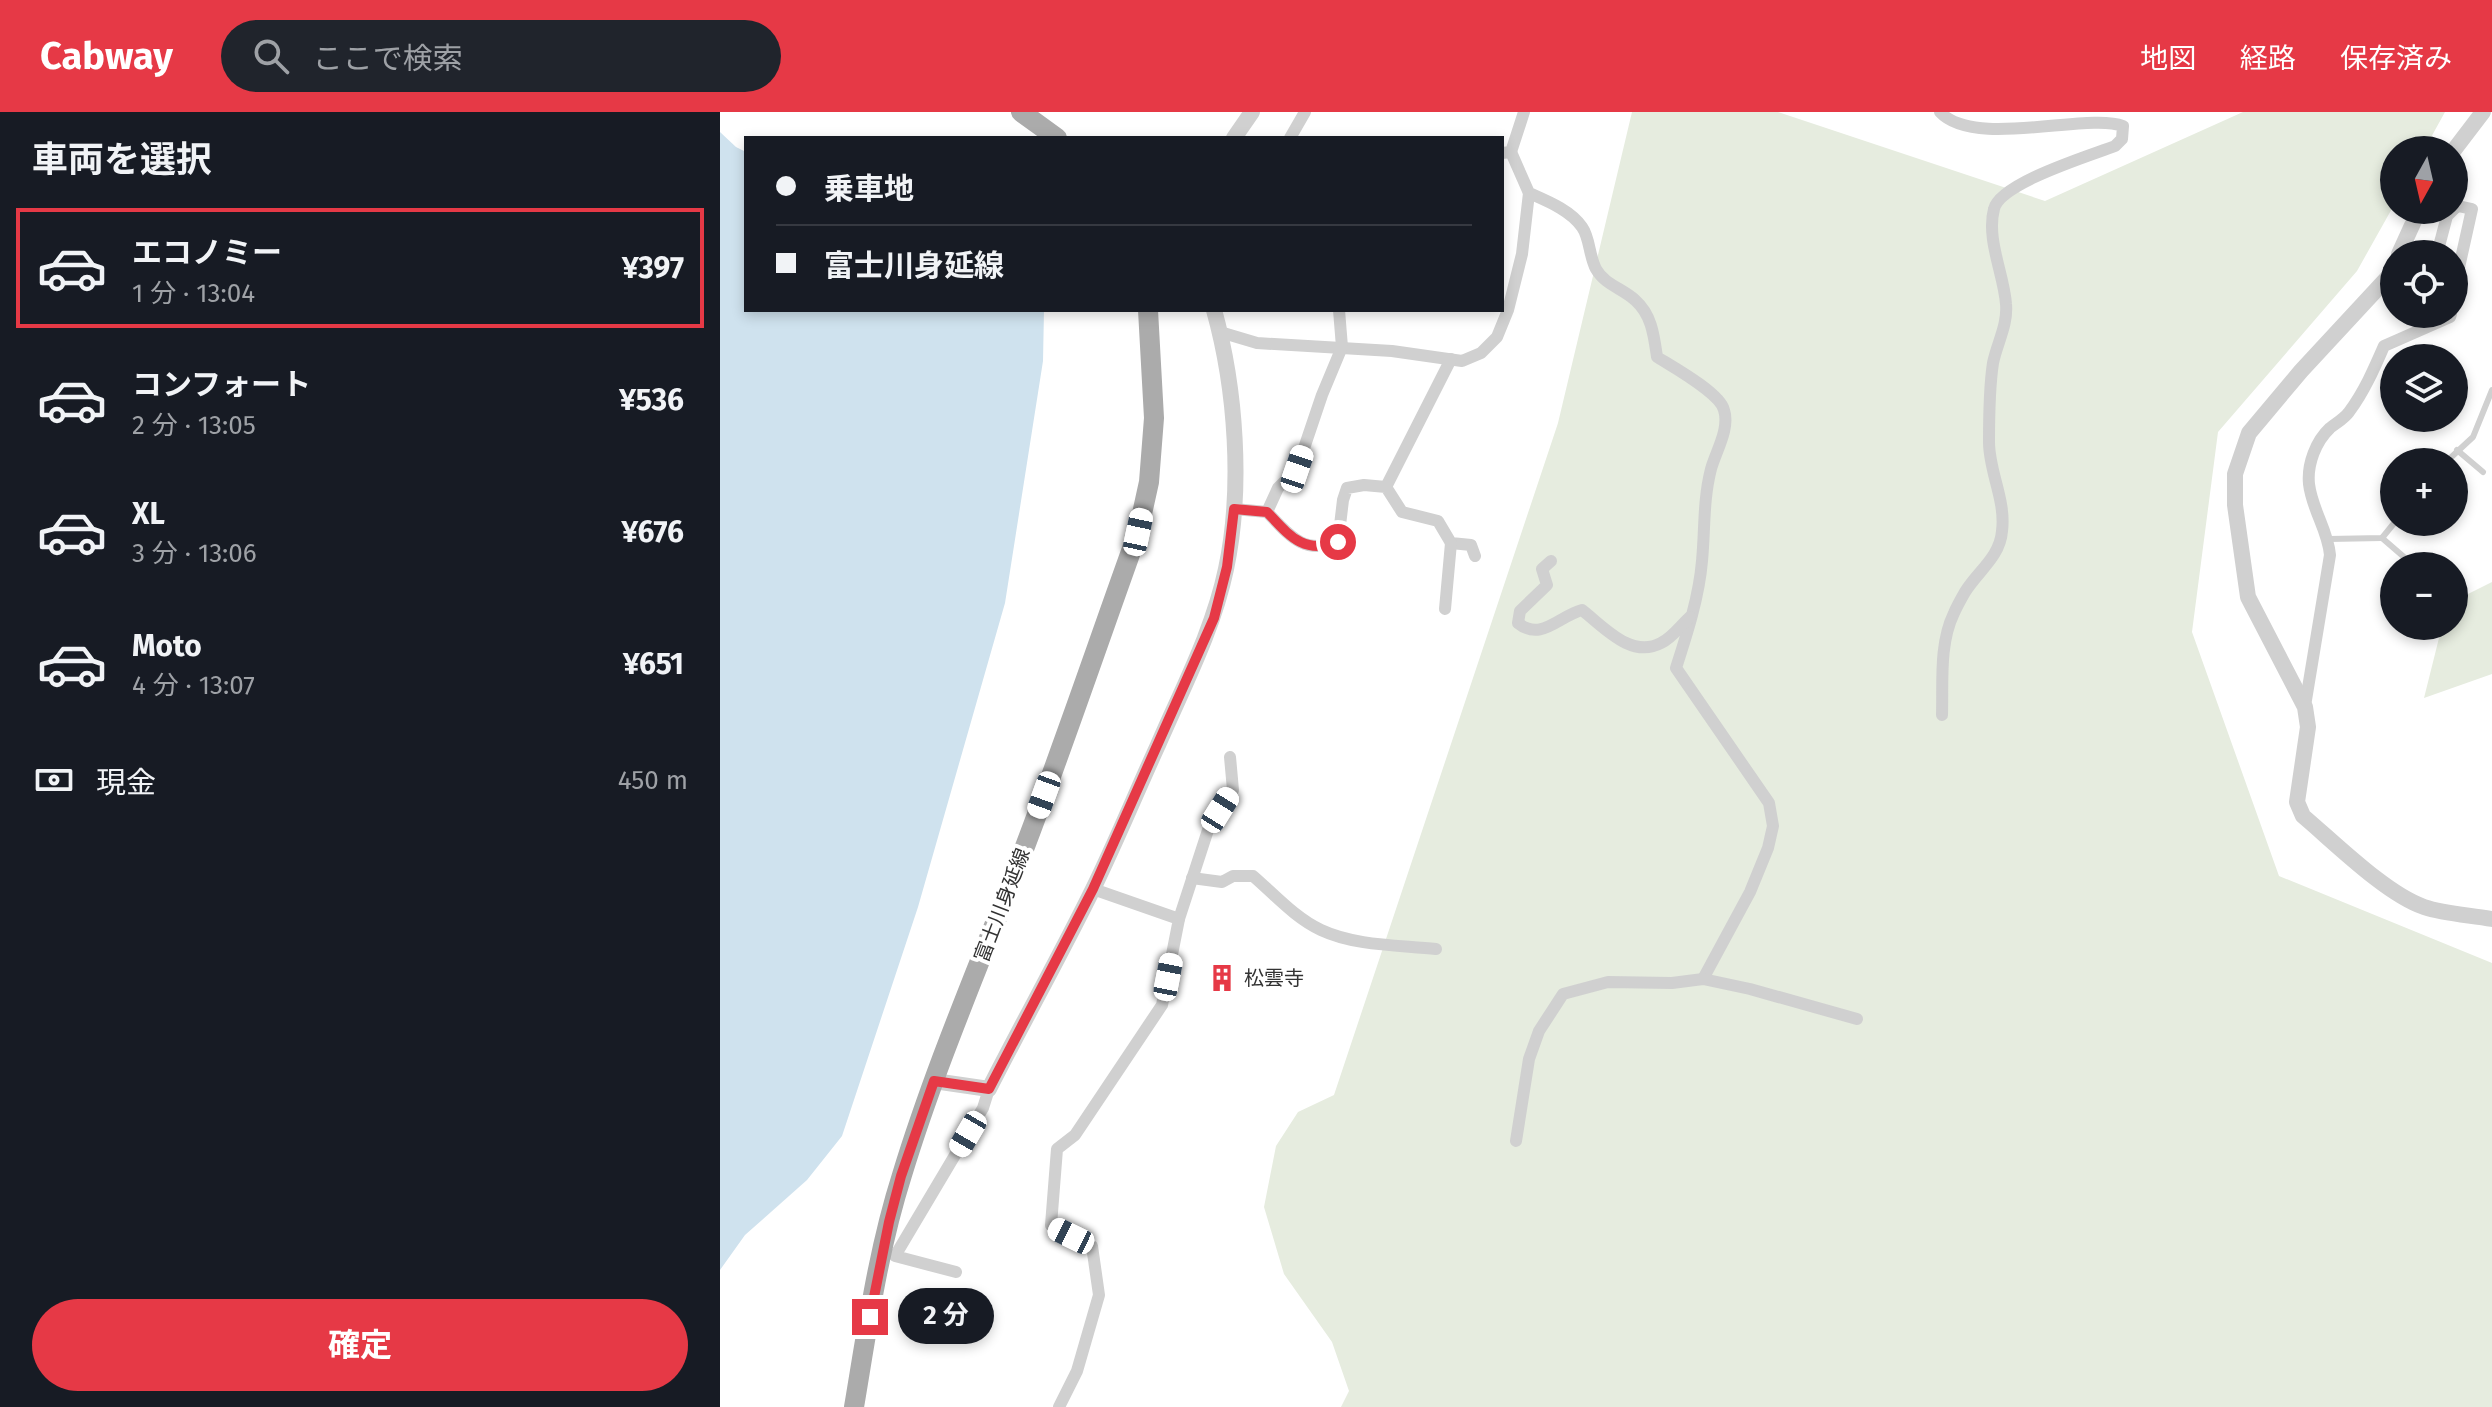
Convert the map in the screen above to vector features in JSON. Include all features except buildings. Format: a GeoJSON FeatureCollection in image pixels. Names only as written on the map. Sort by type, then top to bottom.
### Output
{"type":"FeatureCollection","features":[{"type":"Feature","properties":{"kind":"main road"},"geometry":{"type":"LineString","coordinates":[[1021,112],[1054,136]]}},
{"type":"Feature","properties":{"kind":"main road","name":"富士川身延線"},"geometry":{"type":"LineString","coordinates":[[854,1407],[889,1222],[901,1176],[1138,532],[1149,482],[1154,418],[1148,312]]}},
{"type":"Feature","properties":{"kind":"street"},"geometry":{"type":"LineString","coordinates":[[1235,136],[1252,112]]}},
{"type":"Feature","properties":{"kind":"street"},"geometry":{"type":"LineString","coordinates":[[1291,136],[1305,112]]}},
{"type":"Feature","properties":{"kind":"street"},"geometry":{"type":"LineString","coordinates":[[1220,332],[1257,343],[1342,347],[1462,361],[1481,353],[1497,337],[1508,310],[1522,254],[1529,193],[1507,152],[1524,112]]}},
{"type":"Feature","properties":{"kind":"street"},"geometry":{"type":"LineString","coordinates":[[1940,112],[1959,125],[2095,116],[2116,120],[2123,126],[2122,139],[2115,146],[2020,183],[2002,194],[1994,208],[1993,243],[2007,305],[1993,362],[1989,447],[2004,514],[2002,537],[1993,558],[1965,591],[1951,617],[1944,648],[1942,715]]}},
{"type":"Feature","properties":{"kind":"street"},"geometry":{"type":"LineString","coordinates":[[2465,136],[2483,112]]}},
{"type":"Feature","properties":{"kind":"street"},"geometry":{"type":"LineString","coordinates":[[1529,193],[1556,204],[1582,227],[1595,268],[1607,283],[1634,299],[1647,313],[1657,357],[1715,396],[1724,408],[1724,429],[1711,469],[1704,506],[1702,563],[1676,668],[1769,803],[1773,826],[1768,848],[1750,892],[1703,979]]}},
{"type":"Feature","properties":{"kind":"street"},"geometry":{"type":"LineString","coordinates":[[2465,240],[2472,209],[2468,208]]}},
{"type":"Feature","properties":{"kind":"street"},"geometry":{"type":"LineString","coordinates":[[2305,707],[2248,597],[2235,505],[2235,474],[2249,433],[2310,360],[2380,287]]}},
{"type":"Feature","properties":{"kind":"street"},"geometry":{"type":"LineString","coordinates":[[956,1272],[895,1256],[983,1108],[989,1089],[1093,889],[1214,618],[1227,567],[1234,509],[1234,442],[1229,388],[1215,312]]}},
{"type":"Feature","properties":{"kind":"street"},"geometry":{"type":"LineString","coordinates":[[1267,512],[1278,488],[1297,469],[1342,347],[1339,312]]}},
{"type":"Feature","properties":{"kind":"street"},"geometry":{"type":"LineString","coordinates":[[2425,328],[2384,346],[2365,387],[2347,415],[2328,430],[2313,452],[2309,484],[2314,506],[2329,539],[2330,555],[2305,707],[2308,727],[2297,802],[2303,816],[2408,900],[2427,908],[2492,919]]}},
{"type":"Feature","properties":{"kind":"street"},"geometry":{"type":"LineString","coordinates":[[1386,487],[1451,359]]}},
{"type":"Feature","properties":{"kind":"street"},"geometry":{"type":"LineString","coordinates":[[1234,509],[1267,512],[1295,541],[1325,546],[1338,542],[1347,488],[1364,485],[1386,487]]}},
{"type":"Feature","properties":{"kind":"street"},"geometry":{"type":"LineString","coordinates":[[1386,487],[1402,512],[1438,521],[1451,543],[1445,609]]}},
{"type":"Feature","properties":{"kind":"street"},"geometry":{"type":"LineString","coordinates":[[1451,543],[1471,545],[1475,556]]}},
{"type":"Feature","properties":{"kind":"street"},"geometry":{"type":"LineString","coordinates":[[1551,561],[1542,569],[1547,585],[1520,611],[1518,623],[1525,628],[1546,629],[1571,613],[1582,610],[1628,646],[1645,649],[1662,643],[1690,617]]}},
{"type":"Feature","properties":{"kind":"street"},"geometry":{"type":"LineString","coordinates":[[1059,1407],[1077,1371],[1099,1295],[1092,1246],[1051,1225],[1057,1149],[1075,1135],[1162,1005],[1179,919],[1192,878],[1208,830],[1233,790],[1230,757]]}},
{"type":"Feature","properties":{"kind":"street"},"geometry":{"type":"LineString","coordinates":[[1192,878],[1222,882],[1233,876],[1253,876],[1303,920],[1322,931],[1353,940],[1436,949]]}},
{"type":"Feature","properties":{"kind":"street"},"geometry":{"type":"LineString","coordinates":[[1093,889],[1179,919]]}},
{"type":"Feature","properties":{"kind":"street"},"geometry":{"type":"LineString","coordinates":[[1516,1141],[1529,1059],[1539,1031],[1563,994],[1608,982],[1672,983],[1703,979],[1857,1019]]}},
{"type":"Feature","properties":{"kind":"street"},"geometry":{"type":"LineString","coordinates":[[934,1081],[989,1089]]}},
{"type":"Feature","properties":{"kind":"lane"},"geometry":{"type":"LineString","coordinates":[[2459,448],[2473,437],[2492,390]]}},
{"type":"Feature","properties":{"kind":"lane"},"geometry":{"type":"LineString","coordinates":[[2468,459],[2483,472]]}},
{"type":"Feature","properties":{"kind":"lane"},"geometry":{"type":"LineString","coordinates":[[2329,539],[2382,538],[2398,552]]}},
{"type":"Feature","properties":{"kind":"shaded area"},"geometry":{"type":"Polygon","coordinates":[[[1632,112],[1778,112],[2045,201],[2243,112],[2445,112],[2432,136],[2380,136],[2380,224],[2383,224],[2357,271],[2218,432],[2192,632],[2279,876],[2492,963],[2492,1407],[1341,1407],[1349,1391],[1332,1342],[1284,1274],[1264,1207],[1276,1146],[1298,1112],[1334,1095],[1558,423],[1632,112]]]}},
{"type":"Feature","properties":{"kind":"shaded area"},"geometry":{"type":"Polygon","coordinates":[[[2492,582],[2492,674],[2424,698],[2438,640],[2468,640],[2468,594],[2492,582]]]}},
{"type":"Feature","properties":{"kind":"water"},"geometry":{"type":"Polygon","coordinates":[[[720,132],[744,151],[744,312],[1044,312],[1043,361],[1005,603],[918,907],[842,1136],[807,1180],[745,1235],[720,1270],[720,132]]]}},
{"type":"Feature","properties":{"kind":"place","name":"松雲寺"},"geometry":{"type":"Point","coordinates":[1222,978]}},
{"type":"Feature","properties":{"kind":"route"},"geometry":{"type":"LineString","coordinates":[[870,1317],[901,1176],[934,1081],[989,1089],[1093,889],[1214,618],[1227,567],[1234,509],[1267,512],[1295,541],[1325,546],[1338,542]]}}]}
